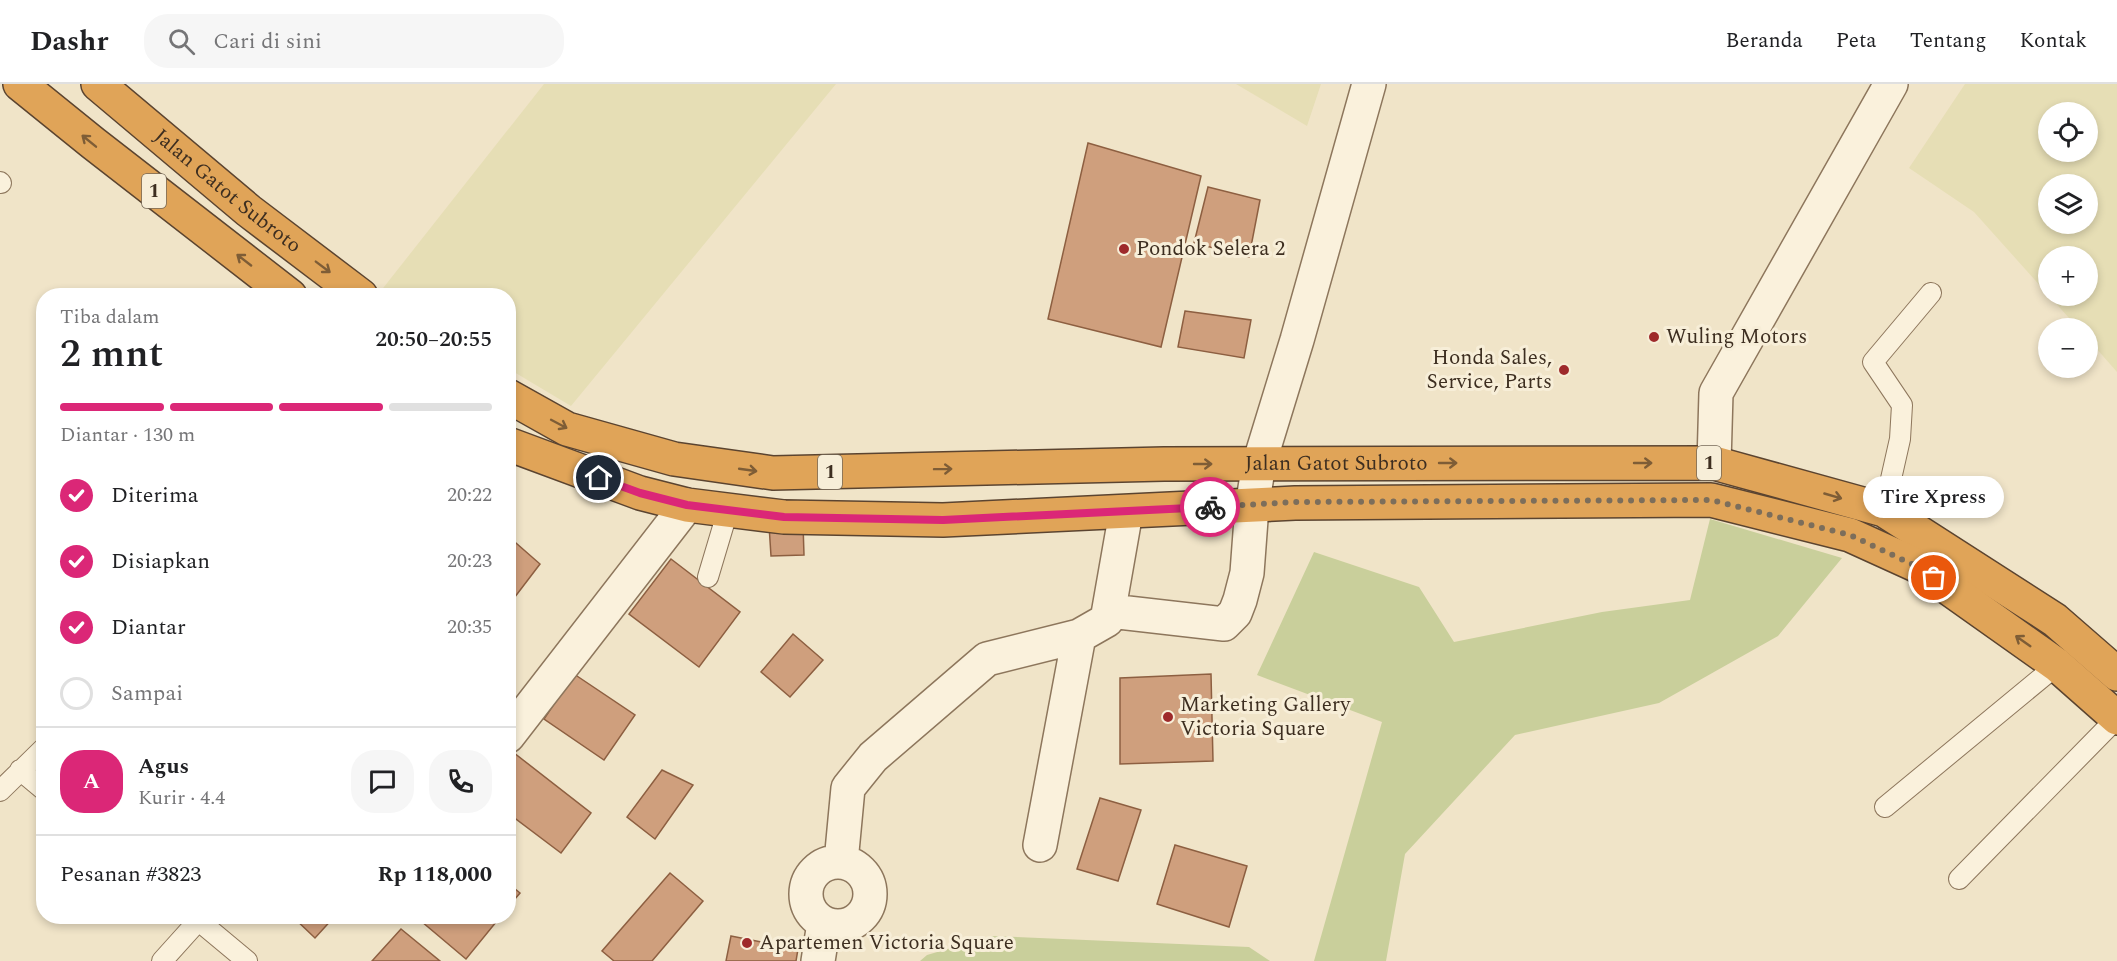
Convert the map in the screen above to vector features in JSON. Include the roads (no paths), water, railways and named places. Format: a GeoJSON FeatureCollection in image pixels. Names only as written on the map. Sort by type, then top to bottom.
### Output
{"type":"FeatureCollection","features":[{"type":"Feature","properties":{"kind":"highway","name":"Jalan Gatot Subroto"},"geometry":{"type":"LineString","coordinates":[[20,84],[280,288]]}},
{"type":"Feature","properties":{"kind":"highway","name":"Jalan Gatot Subroto"},"geometry":{"type":"LineString","coordinates":[[98,84],[249,211],[350,288]]}},
{"type":"Feature","properties":{"kind":"highway","name":"Jalan Gatot Subroto"},"geometry":{"type":"LineString","coordinates":[[516,400],[567,429],[674,459],[773,473],[1164,464],[1714,463],[1884,510],[2055,620],[2117,674]]}},
{"type":"Feature","properties":{"kind":"highway","name":"Jalan Gatot Subroto"},"geometry":{"type":"LineString","coordinates":[[516,447],[640,493],[687,505],[784,517],[943,520],[1295,502],[1711,500],[1850,535],[1916,566],[2057,665],[2117,718]]}},
{"type":"Feature","properties":{"kind":"street"},"geometry":{"type":"LineString","coordinates":[[1110,611],[1224,624],[1235,614],[1247,573],[1245,506],[1250,464],[1297,340],[1369,84]]}},
{"type":"Feature","properties":{"kind":"street"},"geometry":{"type":"LineString","coordinates":[[1714,463],[1716,393],[1891,84]]}},
{"type":"Feature","properties":{"kind":"street"},"geometry":{"type":"LineString","coordinates":[[516,726],[687,505]]}},
{"type":"Feature","properties":{"kind":"street"},"geometry":{"type":"LineString","coordinates":[[841,862],[848,788],[873,757],[987,659],[1079,636],[1107,620],[1126,512]]}},
{"type":"Feature","properties":{"kind":"street"},"geometry":{"type":"LineString","coordinates":[[1040,845],[1079,636]]}},
{"type":"Feature","properties":{"kind":"street"},"geometry":{"type":"LineString","coordinates":[[841,862],[851,865],[859,871],[869,888],[867,907],[861,915],[844,925],[824,923],[810,909],[806,900],[806,889],[814,872],[822,866],[841,862]]}},
{"type":"Feature","properties":{"kind":"street"},"geometry":{"type":"LineString","coordinates":[[818,961],[824,923]]}},
{"type":"Feature","properties":{"kind":"lane"},"geometry":{"type":"LineString","coordinates":[[1884,510],[1900,439],[1902,405],[1873,362],[1931,293]]}},
{"type":"Feature","properties":{"kind":"lane"},"geometry":{"type":"LineString","coordinates":[[708,577],[728,510]]}},
{"type":"Feature","properties":{"kind":"lane"},"geometry":{"type":"LineString","coordinates":[[1885,807],[2057,665]]}},
{"type":"Feature","properties":{"kind":"lane"},"geometry":{"type":"LineString","coordinates":[[1959,879],[2117,718]]}},
{"type":"Feature","properties":{"kind":"lane"},"geometry":{"type":"LineString","coordinates":[[0,790],[36,755]]}},
{"type":"Feature","properties":{"kind":"lane"},"geometry":{"type":"LineString","coordinates":[[20,770],[36,783]]}},
{"type":"Feature","properties":{"kind":"lane"},"geometry":{"type":"LineString","coordinates":[[162,961],[191,924]]}},
{"type":"Feature","properties":{"kind":"lane"},"geometry":{"type":"LineString","coordinates":[[201,924],[247,961]]}},
{"type":"Feature","properties":{"kind":"place","name":"Pondok Selera 2"},"geometry":{"type":"Point","coordinates":[1124,249]}},
{"type":"Feature","properties":{"kind":"place","name":"Wuling Motors"},"geometry":{"type":"Point","coordinates":[1654,337]}},
{"type":"Feature","properties":{"kind":"place","name":"Honda Sales, Service, Parts"},"geometry":{"type":"Point","coordinates":[1564,370]}},
{"type":"Feature","properties":{"kind":"place","name":"Tire Xpress"},"geometry":{"type":"Point","coordinates":[1934,578]}},
{"type":"Feature","properties":{"kind":"place","name":"Marketing Gallery Victoria Square"},"geometry":{"type":"Point","coordinates":[1168,717]}},
{"type":"Feature","properties":{"kind":"place","name":"Apartemen Victoria Square"},"geometry":{"type":"Point","coordinates":[747,943]}}]}
